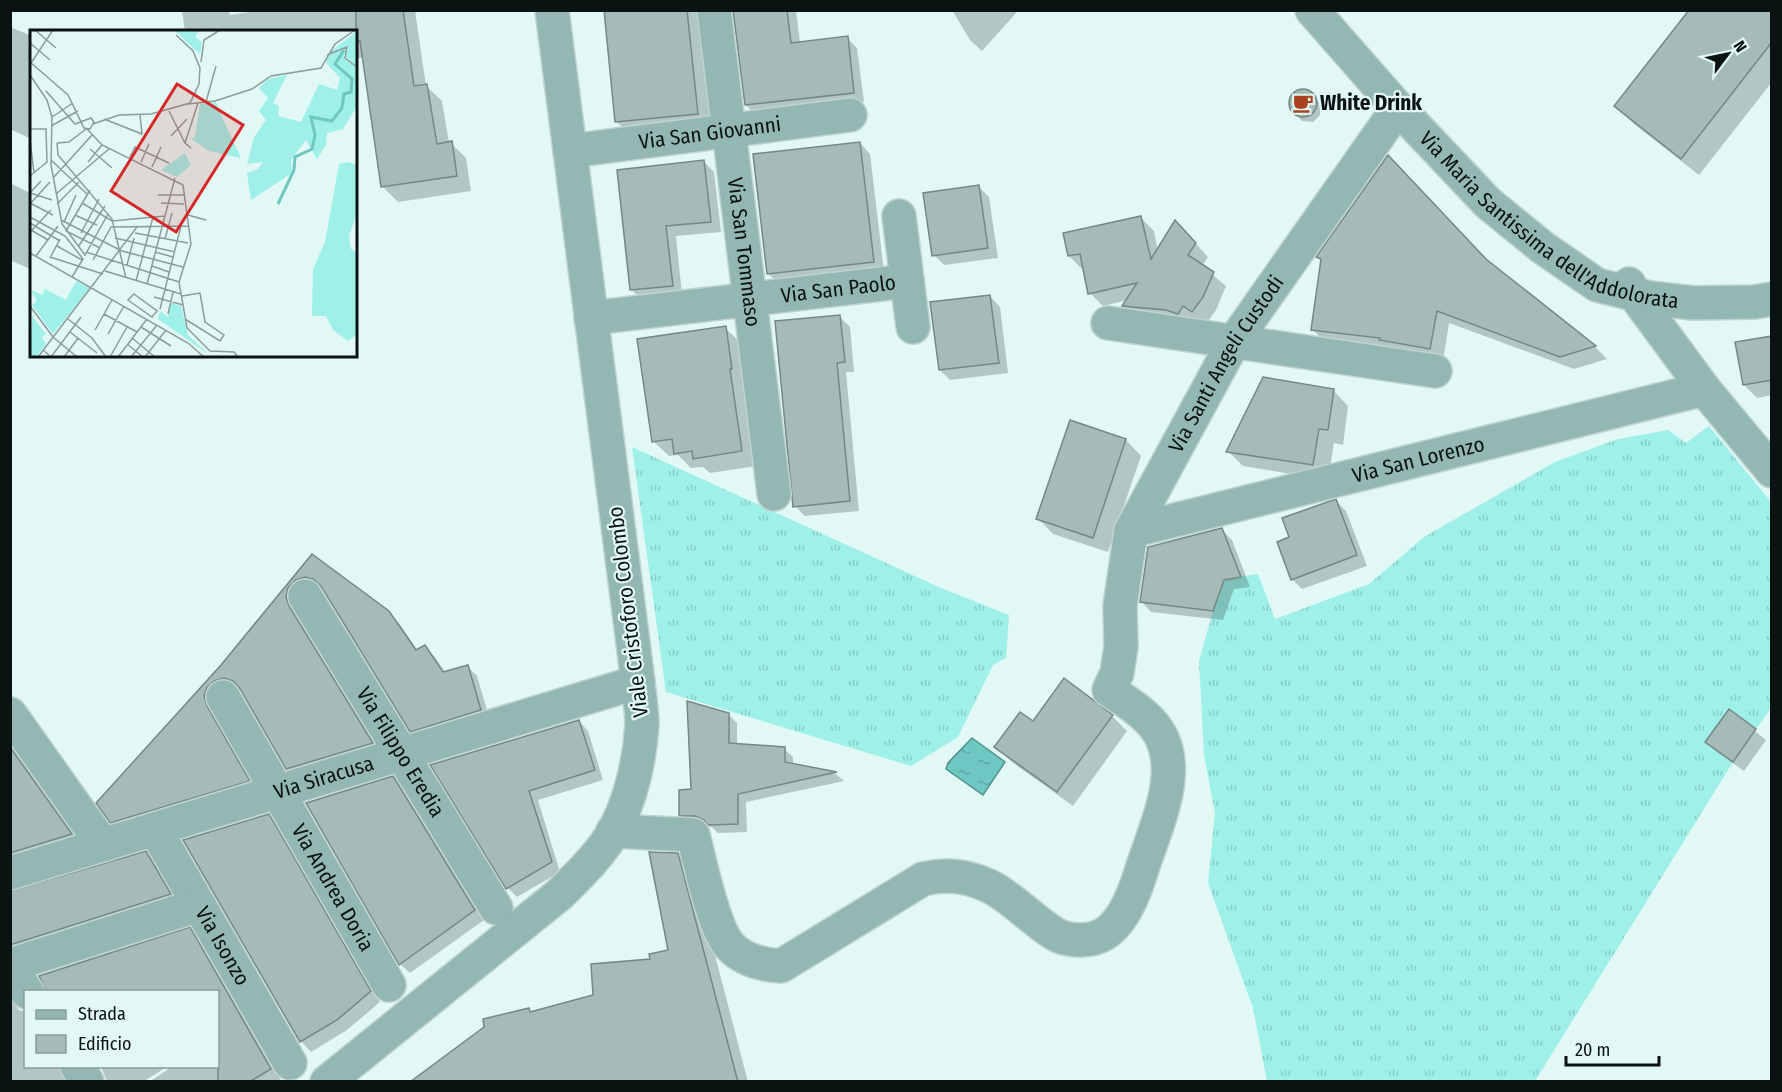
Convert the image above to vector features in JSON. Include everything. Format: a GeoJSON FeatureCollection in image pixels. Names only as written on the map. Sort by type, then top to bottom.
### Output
{"type":"FeatureCollection","features":[{"type":"Feature","properties":{"kind":"street","name":"Viale Cristoforo Colombo"},"geometry":{"type":"LineString","coordinates":[[327,1082],[560,894],[587,867],[614,831],[627,799],[636,764],[642,722],[638,682],[552,10]]}},
{"type":"Feature","properties":{"kind":"street","name":"Via San Tommaso"},"geometry":{"type":"LineString","coordinates":[[714,10],[774,494]]}},
{"type":"Feature","properties":{"kind":"street","name":"Via Maria Santissima dell'Addolorata"},"geometry":{"type":"LineString","coordinates":[[1312,10],[1398,108],[1488,203],[1542,247],[1597,285],[1653,280],[1703,283],[1756,283],[1772,280]]}},
{"type":"Feature","properties":{"kind":"street","name":"Via Maria Santissima dell'Addolorata"},"geometry":{"type":"LineString","coordinates":[[1337,10],[1501,190],[1553,233],[1650,298],[1693,303],[1754,302],[1772,299]]}},
{"type":"Feature","properties":{"kind":"street","name":"Via Santi Angeli Custodi"},"geometry":{"type":"LineString","coordinates":[[614,831],[693,835],[719,928],[730,946],[747,958],[765,965],[781,966],[923,879],[939,875],[965,877],[990,887],[1057,936],[1073,940],[1096,938],[1108,930],[1124,912],[1135,893],[1167,788],[1169,766],[1166,744],[1157,729],[1142,712],[1108,690],[1117,673],[1121,646],[1120,606],[1131,531],[1233,343],[1398,108]]}},
{"type":"Feature","properties":{"kind":"street","name":"Via San Giovanni"},"geometry":{"type":"LineString","coordinates":[[570,151],[850,115]]}},
{"type":"Feature","properties":{"kind":"street"},"geometry":{"type":"LineString","coordinates":[[898,216],[913,327]]}},
{"type":"Feature","properties":{"kind":"street","name":"Via San Paolo"},"geometry":{"type":"LineString","coordinates":[[591,318],[907,281]]}},
{"type":"Feature","properties":{"kind":"street"},"geometry":{"type":"LineString","coordinates":[[1629,283],[1704,389],[1772,471]]}},
{"type":"Feature","properties":{"kind":"street"},"geometry":{"type":"LineString","coordinates":[[1108,323],[1435,371]]}},
{"type":"Feature","properties":{"kind":"street","name":"Via San Lorenzo"},"geometry":{"type":"LineString","coordinates":[[1131,531],[1704,389]]}},
{"type":"Feature","properties":{"kind":"street","name":"Via Filippo Eredia"},"geometry":{"type":"LineString","coordinates":[[305,596],[496,908]]}},
{"type":"Feature","properties":{"kind":"street","name":"Via Siracusa"},"geometry":{"type":"LineString","coordinates":[[10,873],[638,682]]}},
{"type":"Feature","properties":{"kind":"street","name":"Via Andrea Doria"},"geometry":{"type":"LineString","coordinates":[[223,697],[389,985]]}},
{"type":"Feature","properties":{"kind":"street"},"geometry":{"type":"LineString","coordinates":[[10,714],[104,846]]}},
{"type":"Feature","properties":{"kind":"street","name":"Via Isonzo"},"geometry":{"type":"LineString","coordinates":[[155,830],[290,1063]]}},
{"type":"Feature","properties":{"kind":"street"},"geometry":{"type":"LineString","coordinates":[[26,990],[10,966],[199,905]]}},
{"type":"Feature","properties":{"kind":"street"},"geometry":{"type":"LineString","coordinates":[[78,1068],[87,1082]]}},
{"type":"Feature","properties":{"kind":"green space"},"geometry":{"type":"Polygon","coordinates":[[[1709,426],[1771,502],[1771,708],[1733,762],[1535,1081],[1267,1081],[1253,1008],[1208,883],[1215,813],[1204,755],[1199,661],[1225,579],[1258,574],[1275,619],[1369,584],[1424,537],[1555,462],[1618,439],[1668,430],[1686,443],[1709,426]]]}},
{"type":"Feature","properties":{"kind":"green space"},"geometry":{"type":"Polygon","coordinates":[[[632,447],[941,588],[1009,615],[1006,658],[993,665],[958,737],[911,766],[666,692],[632,447]]]}},
{"type":"Feature","properties":{"kind":"water"},"geometry":{"type":"Polygon","coordinates":[[[972,738],[1005,762],[983,795],[946,769],[948,763],[972,738]]]}},
{"type":"Feature","properties":{"kind":"building"},"geometry":{"type":"Polygon","coordinates":[[[356,10],[403,10],[414,86],[427,84],[437,144],[452,141],[457,176],[381,187],[360,41],[357,42],[356,10]]]}},
{"type":"Feature","properties":{"kind":"building"},"geometry":{"type":"Polygon","coordinates":[[[604,10],[687,10],[698,114],[615,122],[604,10]]]}},
{"type":"Feature","properties":{"kind":"building"},"geometry":{"type":"Polygon","coordinates":[[[733,10],[787,10],[791,43],[848,36],[854,93],[745,105],[733,10]]]}},
{"type":"Feature","properties":{"kind":"building"},"geometry":{"type":"Polygon","coordinates":[[[1689,10],[1772,10],[1772,42],[1681,159],[1614,106],[1689,10]]]}},
{"type":"Feature","properties":{"kind":"building","name":"White Drink"},"geometry":{"type":"Polygon","coordinates":[[[1303,89],[1313,93],[1317,103],[1313,113],[1303,117],[1293,113],[1289,103],[1293,93],[1303,89]]]}},
{"type":"Feature","properties":{"kind":"building"},"geometry":{"type":"Polygon","coordinates":[[[860,142],[874,262],[767,274],[753,154],[860,142]]]}},
{"type":"Feature","properties":{"kind":"building"},"geometry":{"type":"Polygon","coordinates":[[[1388,155],[1486,259],[1596,346],[1560,357],[1437,311],[1430,349],[1379,340],[1380,338],[1311,330],[1321,259],[1316,257],[1388,155]]]}},
{"type":"Feature","properties":{"kind":"building"},"geometry":{"type":"Polygon","coordinates":[[[704,160],[711,222],[666,226],[673,286],[630,290],[617,170],[704,160]]]}},
{"type":"Feature","properties":{"kind":"building"},"geometry":{"type":"Polygon","coordinates":[[[979,185],[988,248],[932,256],[923,193],[979,185]]]}},
{"type":"Feature","properties":{"kind":"building"},"geometry":{"type":"Polygon","coordinates":[[[1141,216],[1151,259],[1175,220],[1196,243],[1188,255],[1214,272],[1203,297],[1192,312],[1183,306],[1178,314],[1166,310],[1122,306],[1137,283],[1088,294],[1080,254],[1068,256],[1063,233],[1141,216]]]}},
{"type":"Feature","properties":{"kind":"building"},"geometry":{"type":"Polygon","coordinates":[[[990,295],[999,363],[939,370],[930,302],[990,295]]]}},
{"type":"Feature","properties":{"kind":"building"},"geometry":{"type":"Polygon","coordinates":[[[840,315],[845,362],[837,363],[850,501],[793,507],[775,321],[840,315]]]}},
{"type":"Feature","properties":{"kind":"building"},"geometry":{"type":"Polygon","coordinates":[[[726,326],[742,451],[693,459],[692,451],[674,454],[672,439],[652,442],[637,339],[726,326]]]}},
{"type":"Feature","properties":{"kind":"building"},"geometry":{"type":"Polygon","coordinates":[[[1772,336],[1772,380],[1743,385],[1735,342],[1772,336]]]}},
{"type":"Feature","properties":{"kind":"building"},"geometry":{"type":"Polygon","coordinates":[[[1263,377],[1334,389],[1328,430],[1319,429],[1313,465],[1226,452],[1263,377]]]}},
{"type":"Feature","properties":{"kind":"building"},"geometry":{"type":"Polygon","coordinates":[[[1070,420],[1126,439],[1093,538],[1036,519],[1070,420]]]}},
{"type":"Feature","properties":{"kind":"building"},"geometry":{"type":"Polygon","coordinates":[[[1336,499],[1357,555],[1291,580],[1277,542],[1289,537],[1282,518],[1336,499]]]}},
{"type":"Feature","properties":{"kind":"building"},"geometry":{"type":"Polygon","coordinates":[[[1222,528],[1241,577],[1224,580],[1213,611],[1140,602],[1148,547],[1222,528]]]}},
{"type":"Feature","properties":{"kind":"building"},"geometry":{"type":"Polygon","coordinates":[[[312,554],[389,611],[416,650],[425,645],[443,672],[468,665],[481,710],[410,732],[321,586],[313,579],[305,577],[296,580],[288,588],[286,597],[289,606],[373,743],[286,769],[239,687],[233,681],[224,678],[214,681],[207,688],[204,696],[207,706],[250,781],[110,823],[96,803],[221,665],[312,554]]]}},
{"type":"Feature","properties":{"kind":"building"},"geometry":{"type":"Polygon","coordinates":[[[1064,678],[1113,715],[1057,792],[994,747],[1020,712],[1033,721],[1064,678]]]}},
{"type":"Feature","properties":{"kind":"building"},"geometry":{"type":"Polygon","coordinates":[[[687,701],[729,713],[729,743],[785,747],[785,762],[837,772],[738,794],[738,824],[708,825],[704,820],[695,816],[679,816],[679,790],[691,789],[687,701]]]}},
{"type":"Feature","properties":{"kind":"building"},"geometry":{"type":"Polygon","coordinates":[[[1729,709],[1756,729],[1733,762],[1705,742],[1729,709]]]}},
{"type":"Feature","properties":{"kind":"building"},"geometry":{"type":"Polygon","coordinates":[[[579,720],[595,770],[529,791],[552,862],[506,889],[430,765],[579,720]]]}},
{"type":"Feature","properties":{"kind":"building"},"geometry":{"type":"Polygon","coordinates":[[[10,747],[72,834],[10,853],[10,747]]]}},
{"type":"Feature","properties":{"kind":"building"},"geometry":{"type":"Polygon","coordinates":[[[393,776],[475,910],[399,965],[306,803],[393,776]]]}},
{"type":"Feature","properties":{"kind":"building"},"geometry":{"type":"Polygon","coordinates":[[[269,814],[371,991],[337,1020],[300,1042],[183,840],[269,814]]]}},
{"type":"Feature","properties":{"kind":"building"},"geometry":{"type":"Polygon","coordinates":[[[146,851],[171,894],[10,945],[10,891],[146,851]]]}},
{"type":"Feature","properties":{"kind":"building"},"geometry":{"type":"Polygon","coordinates":[[[649,852],[678,853],[738,1082],[410,1082],[484,1027],[483,1019],[529,1008],[530,1012],[593,995],[591,964],[650,959],[649,954],[668,950],[649,852]]]}},
{"type":"Feature","properties":{"kind":"building"},"geometry":{"type":"Polygon","coordinates":[[[190,927],[271,1069],[249,1082],[218,1082],[219,990],[45,990],[39,976],[190,927]]]}},
{"type":"Feature","properties":{"kind":"place","name":"White Drink"},"geometry":{"type":"Point","coordinates":[1303,103]}}]}
